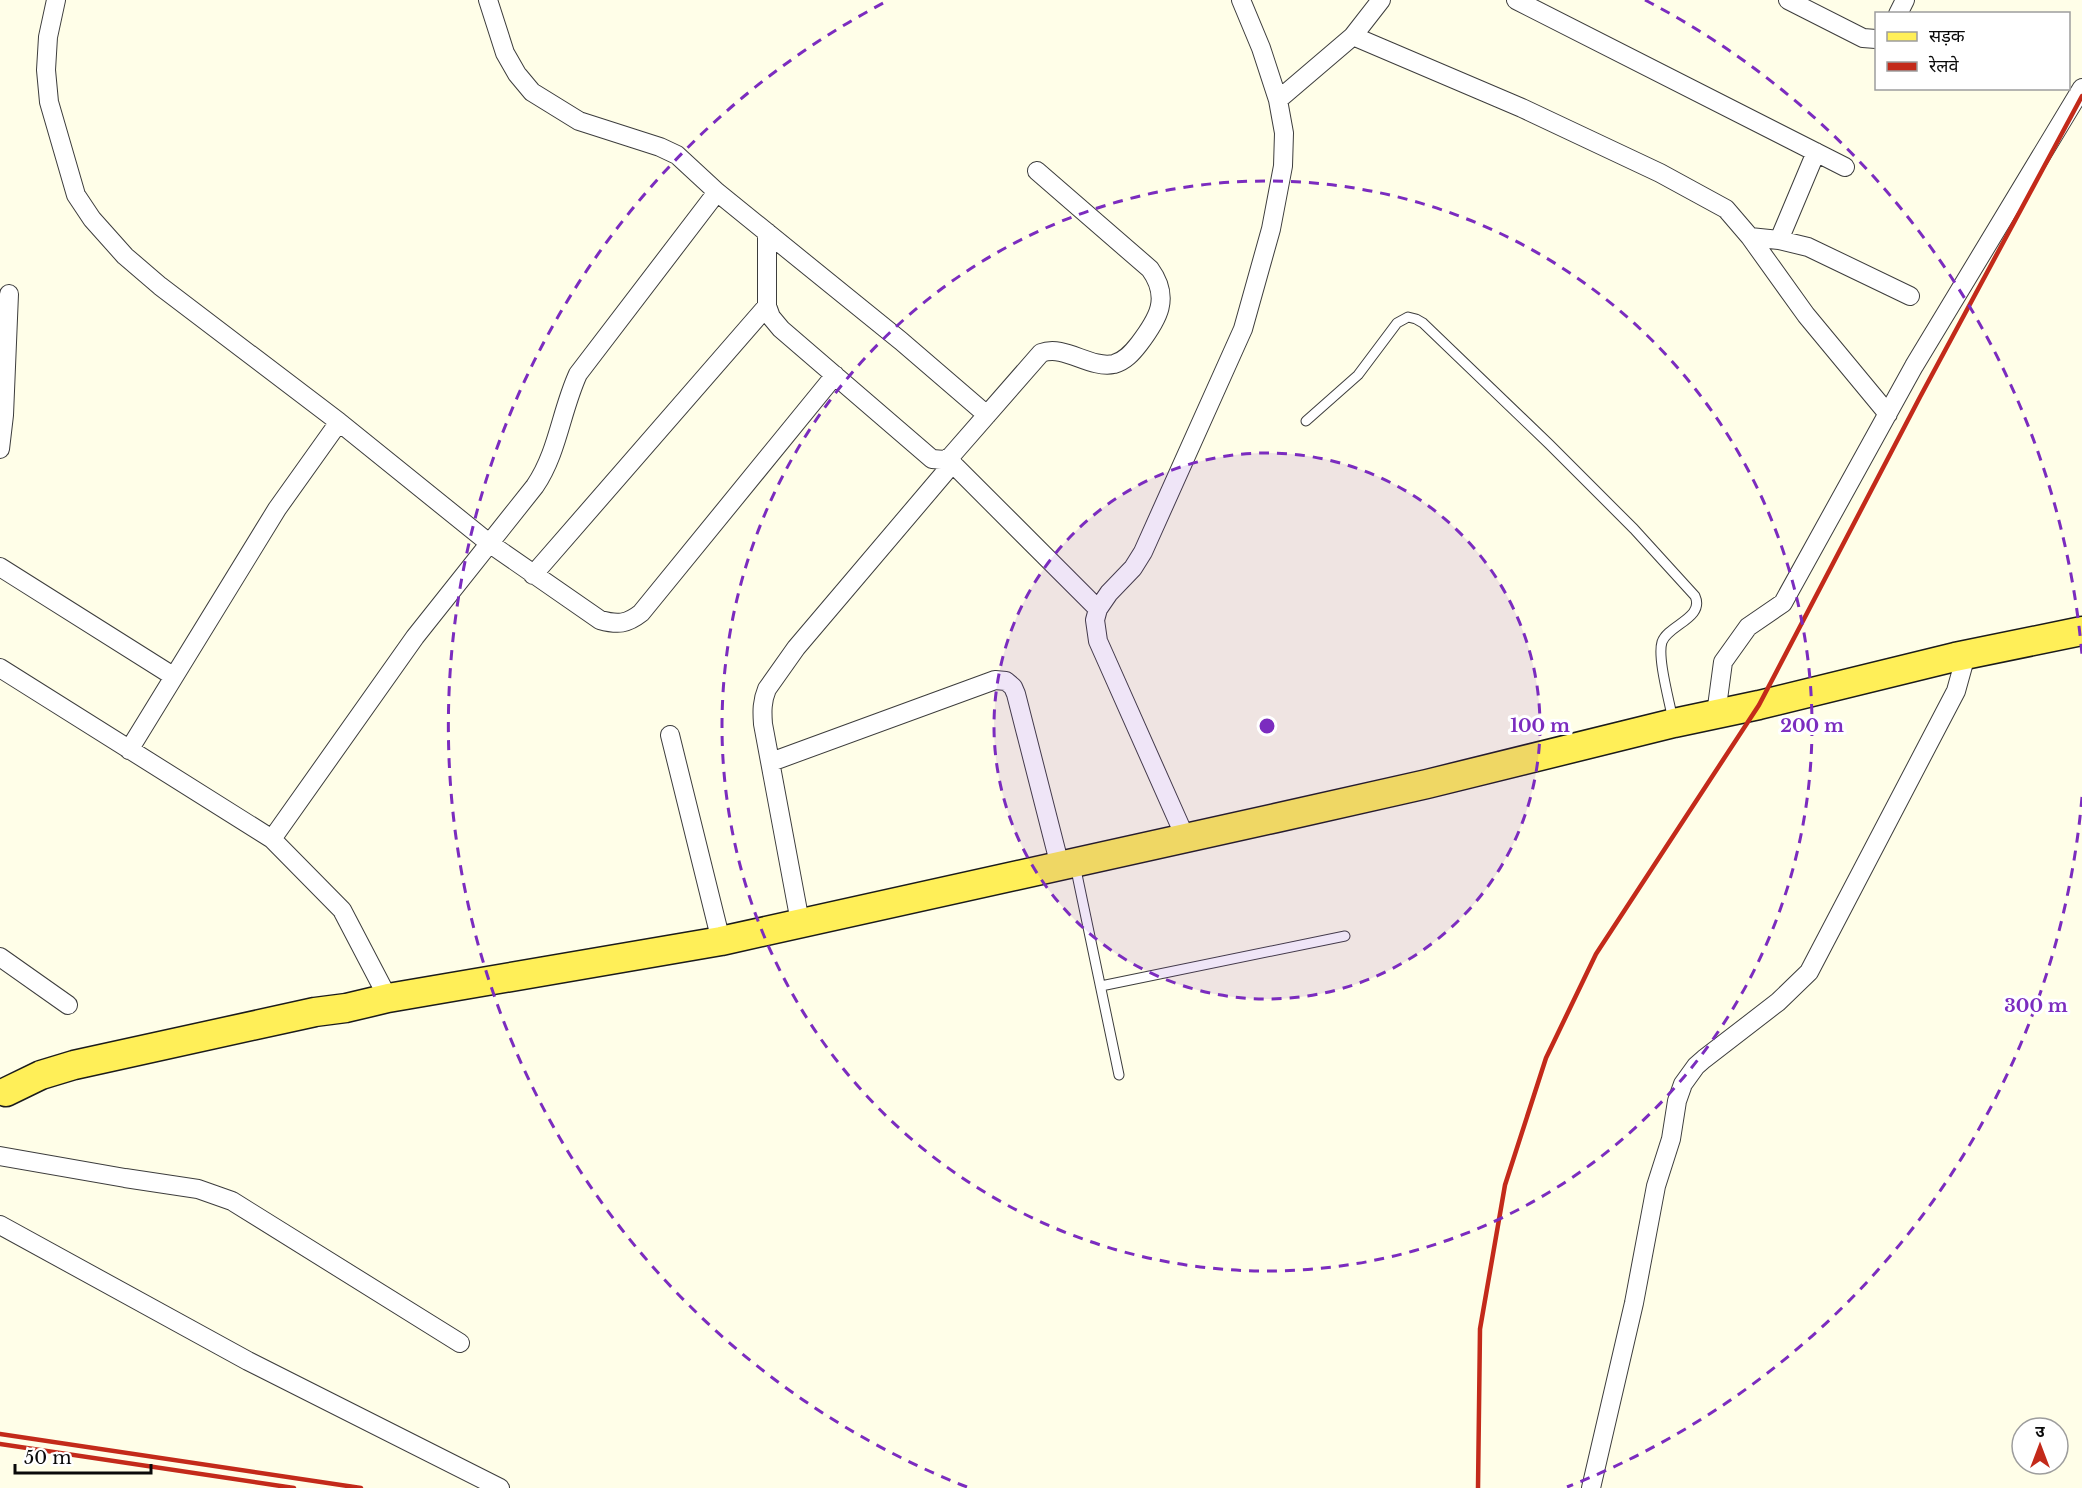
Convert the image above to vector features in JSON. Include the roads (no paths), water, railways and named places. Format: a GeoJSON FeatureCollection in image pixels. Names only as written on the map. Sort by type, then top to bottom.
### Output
{"type":"FeatureCollection","features":[{"type":"Feature","properties":{"kind":"main road"},"geometry":{"type":"LineString","coordinates":[[3,1092],[41,1075],[74,1065],[388,998],[721,941],[1186,839],[1427,784],[1674,723],[1966,655],[2082,631]]}},
{"type":"Feature","properties":{"kind":"street"},"geometry":{"type":"LineString","coordinates":[[56,0],[48,37],[46,70],[49,102],[76,195],[92,219],[125,256],[160,286],[339,422],[489,543],[600,620],[623,624],[632,621],[641,613],[835,375]]}},
{"type":"Feature","properties":{"kind":"street"},"geometry":{"type":"LineString","coordinates":[[488,0],[505,53],[517,75],[532,92],[579,121],[660,147],[677,155],[717,192],[901,341],[987,415]]}},
{"type":"Feature","properties":{"kind":"street"},"geometry":{"type":"LineString","coordinates":[[1186,839],[1098,641],[1095,620],[1098,609],[1109,593],[1133,568],[1143,552],[1243,329],[1271,229],[1282,166],[1284,133],[1278,100],[1261,48],[1241,0]]}},
{"type":"Feature","properties":{"kind":"street"},"geometry":{"type":"LineString","coordinates":[[1278,100],[1353,36],[1381,0]]}},
{"type":"Feature","properties":{"kind":"street"},"geometry":{"type":"LineString","coordinates":[[1516,0],[1845,167]]}},
{"type":"Feature","properties":{"kind":"street"},"geometry":{"type":"LineString","coordinates":[[1788,0],[1863,38],[1875,39]]}},
{"type":"Feature","properties":{"kind":"street"},"geometry":{"type":"LineString","coordinates":[[1353,36],[1522,108],[1660,173],[1726,209],[1806,315],[1888,414]]}},
{"type":"Feature","properties":{"kind":"street"},"geometry":{"type":"LineString","coordinates":[[1716,714],[1723,662],[1748,627],[1783,603],[1926,346],[2082,88]]}},
{"type":"Feature","properties":{"kind":"street"},"geometry":{"type":"LineString","coordinates":[[1779,240],[1816,152]]}},
{"type":"Feature","properties":{"kind":"street"},"geometry":{"type":"LineString","coordinates":[[800,922],[762,712],[767,689],[796,648],[987,415],[1041,353],[1048,350],[1056,351],[1105,364],[1124,360],[1151,328],[1161,307],[1159,286],[1150,269],[1037,171]]}},
{"type":"Feature","properties":{"kind":"street"},"geometry":{"type":"LineString","coordinates":[[272,839],[415,637],[544,472],[578,374],[717,192]]}},
{"type":"Feature","properties":{"kind":"street"},"geometry":{"type":"LineString","coordinates":[[767,232],[767,306],[771,317],[781,329],[932,459],[951,461],[1098,609]]}},
{"type":"Feature","properties":{"kind":"street"},"geometry":{"type":"LineString","coordinates":[[1749,237],[1779,240],[1808,247],[1910,296]]}},
{"type":"Feature","properties":{"kind":"street"},"geometry":{"type":"LineString","coordinates":[[0,449],[4,415],[9,294]]}},
{"type":"Feature","properties":{"kind":"street"},"geometry":{"type":"LineString","coordinates":[[533,575],[767,306]]}},
{"type":"Feature","properties":{"kind":"street"},"geometry":{"type":"LineString","coordinates":[[129,750],[277,509],[339,422]]}},
{"type":"Feature","properties":{"kind":"street"},"geometry":{"type":"LineString","coordinates":[[0,567],[173,675]]}},
{"type":"Feature","properties":{"kind":"street"},"geometry":{"type":"LineString","coordinates":[[1591,1488],[1634,1303],[1656,1186],[1671,1139],[1677,1101],[1683,1084],[1696,1066],[1778,1002],[1809,972],[1956,691],[1966,655]]}},
{"type":"Feature","properties":{"kind":"street"},"geometry":{"type":"LineString","coordinates":[[0,668],[272,839],[342,910],[388,998]]}},
{"type":"Feature","properties":{"kind":"street"},"geometry":{"type":"LineString","coordinates":[[771,762],[995,680],[1006,681],[1016,694],[1068,864]]}},
{"type":"Feature","properties":{"kind":"street"},"geometry":{"type":"LineString","coordinates":[[670,735],[721,941]]}},
{"type":"Feature","properties":{"kind":"street"},"geometry":{"type":"LineString","coordinates":[[0,957],[68,1005]]}},
{"type":"Feature","properties":{"kind":"street"},"geometry":{"type":"LineString","coordinates":[[0,1156],[198,1189],[232,1201],[460,1343]]}},
{"type":"Feature","properties":{"kind":"street"},"geometry":{"type":"LineString","coordinates":[[0,1225],[248,1360],[500,1488]]}},
{"type":"Feature","properties":{"kind":"lane"},"geometry":{"type":"LineString","coordinates":[[1306,421],[1358,375],[1402,318],[1416,318],[1423,323],[1634,529],[1695,596],[1697,601],[1695,610],[1665,636],[1661,650],[1674,723]]}},
{"type":"Feature","properties":{"kind":"lane"},"geometry":{"type":"LineString","coordinates":[[1068,864],[1101,986],[1119,1075]]}},
{"type":"Feature","properties":{"kind":"lane"},"geometry":{"type":"LineString","coordinates":[[1101,986],[1345,936]]}},
{"type":"Feature","properties":{"kind":"railway"},"geometry":{"type":"LineString","coordinates":[[1478,1488],[1480,1329],[1505,1185],[1546,1058],[1596,954],[1759,705],[1920,397],[2082,96]]}},
{"type":"Feature","properties":{"kind":"railway"},"geometry":{"type":"LineString","coordinates":[[0,1434],[361,1488]]}},
{"type":"Feature","properties":{"kind":"railway"},"geometry":{"type":"LineString","coordinates":[[0,1444],[294,1488]]}}]}
